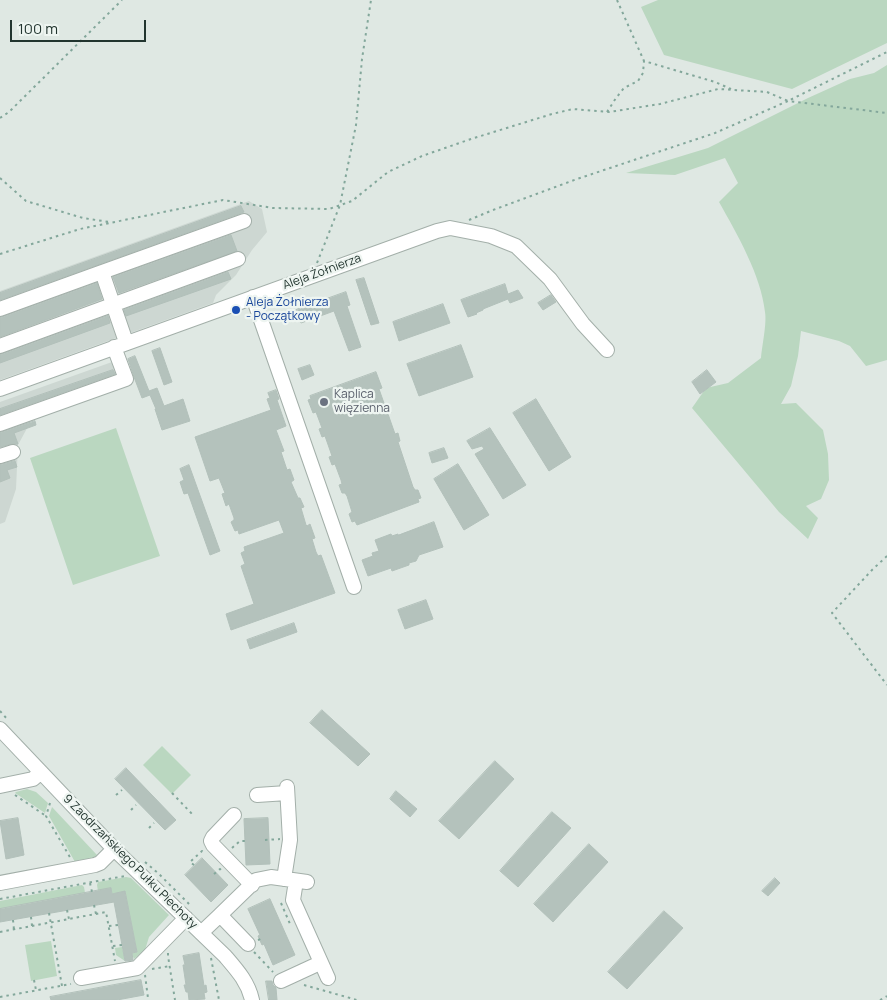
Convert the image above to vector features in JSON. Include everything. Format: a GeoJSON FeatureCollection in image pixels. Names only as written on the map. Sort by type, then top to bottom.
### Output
{"type":"FeatureCollection","features":[{"type":"Feature","properties":{"kind":"street"},"geometry":{"type":"LineString","coordinates":[[0,309],[244,221]]}},
{"type":"Feature","properties":{"kind":"street","name":"Aleja Żołnierza"},"geometry":{"type":"LineString","coordinates":[[0,389],[436,230],[450,228],[491,236],[516,246],[550,279],[583,324],[607,350]]}},
{"type":"Feature","properties":{"kind":"street"},"geometry":{"type":"LineString","coordinates":[[0,346],[238,259]]}},
{"type":"Feature","properties":{"kind":"street"},"geometry":{"type":"LineString","coordinates":[[0,424],[126,379],[113,305],[102,272]]}},
{"type":"Feature","properties":{"kind":"street"},"geometry":{"type":"LineString","coordinates":[[253,297],[354,587]]}},
{"type":"Feature","properties":{"kind":"street","name":"9 Zaodrzańskiego Pułku Piechoty"},"geometry":{"type":"LineString","coordinates":[[0,730],[114,849],[238,970],[248,986],[252,1000]]}},
{"type":"Feature","properties":{"kind":"street"},"geometry":{"type":"LineString","coordinates":[[5,788],[32,778],[41,772]]}},
{"type":"Feature","properties":{"kind":"street"},"geometry":{"type":"LineString","coordinates":[[257,794],[287,790],[290,840],[296,881],[292,900],[328,978]]}},
{"type":"Feature","properties":{"kind":"street"},"geometry":{"type":"LineString","coordinates":[[234,816],[213,836],[212,845],[224,862],[252,884]]}},
{"type":"Feature","properties":{"kind":"street"},"geometry":{"type":"LineString","coordinates":[[0,883],[95,865],[100,863],[114,849]]}},
{"type":"Feature","properties":{"kind":"street"},"geometry":{"type":"LineString","coordinates":[[201,933],[256,880],[271,877],[296,881]]}},
{"type":"Feature","properties":{"kind":"street"},"geometry":{"type":"LineString","coordinates":[[220,915],[251,948]]}},
{"type":"Feature","properties":{"kind":"street"},"geometry":{"type":"LineString","coordinates":[[81,978],[133,969],[140,965],[186,918]]}},
{"type":"Feature","properties":{"kind":"street"},"geometry":{"type":"LineString","coordinates":[[281,980],[320,963]]}},
{"type":"Feature","properties":{"kind":"path"},"geometry":{"type":"LineString","coordinates":[[0,118],[9,112],[122,0]]}},
{"type":"Feature","properties":{"kind":"path"},"geometry":{"type":"LineString","coordinates":[[312,276],[340,205],[356,125],[370,0]]}},
{"type":"Feature","properties":{"kind":"path"},"geometry":{"type":"LineString","coordinates":[[607,112],[624,88],[638,81],[643,73],[644,61],[616,0]]}},
{"type":"Feature","properties":{"kind":"path"},"geometry":{"type":"LineString","coordinates":[[467,221],[577,179],[715,133],[788,101],[887,52]]}},
{"type":"Feature","properties":{"kind":"path"},"geometry":{"type":"LineString","coordinates":[[644,61],[715,82],[733,90]]}},
{"type":"Feature","properties":{"kind":"path"},"geometry":{"type":"LineString","coordinates":[[0,254],[80,229],[224,200],[273,208],[328,209],[352,201],[388,172],[422,156],[471,139],[574,109],[607,112],[660,104],[718,89],[767,92],[788,101],[887,113]]}},
{"type":"Feature","properties":{"kind":"path"},"geometry":{"type":"LineString","coordinates":[[0,178],[26,200],[83,218],[111,223]]}},
{"type":"Feature","properties":{"kind":"path"},"geometry":{"type":"LineString","coordinates":[[887,556],[832,614],[887,685]]}},
{"type":"Feature","properties":{"kind":"path"},"geometry":{"type":"LineString","coordinates":[[5,788],[46,816],[71,860]]}},
{"type":"Feature","properties":{"kind":"path"},"geometry":{"type":"LineString","coordinates":[[116,795],[122,790]]}},
{"type":"Feature","properties":{"kind":"path"},"geometry":{"type":"LineString","coordinates":[[172,793],[194,816]]}},
{"type":"Feature","properties":{"kind":"path"},"geometry":{"type":"LineString","coordinates":[[46,816],[50,803]]}},
{"type":"Feature","properties":{"kind":"path"},"geometry":{"type":"LineString","coordinates":[[131,810],[136,805]]}},
{"type":"Feature","properties":{"kind":"path"},"geometry":{"type":"LineString","coordinates":[[149,828],[154,823]]}},
{"type":"Feature","properties":{"kind":"path"},"geometry":{"type":"LineString","coordinates":[[265,840],[290,840]]}},
{"type":"Feature","properties":{"kind":"path"},"geometry":{"type":"LineString","coordinates":[[224,862],[240,841],[247,841]]}},
{"type":"Feature","properties":{"kind":"path"},"geometry":{"type":"LineString","coordinates":[[194,865],[190,862],[202,851],[208,857]]}},
{"type":"Feature","properties":{"kind":"path"},"geometry":{"type":"LineString","coordinates":[[0,899],[130,875]]}},
{"type":"Feature","properties":{"kind":"path"},"geometry":{"type":"LineString","coordinates":[[90,883],[92,892]]}},
{"type":"Feature","properties":{"kind":"path"},"geometry":{"type":"LineString","coordinates":[[94,905],[96,914]]}},
{"type":"Feature","properties":{"kind":"path"},"geometry":{"type":"LineString","coordinates":[[67,910],[69,919]]}},
{"type":"Feature","properties":{"kind":"path"},"geometry":{"type":"LineString","coordinates":[[0,932],[106,912],[117,972]]}},
{"type":"Feature","properties":{"kind":"path"},"geometry":{"type":"LineString","coordinates":[[49,913],[62,986]]}},
{"type":"Feature","properties":{"kind":"path"},"geometry":{"type":"LineString","coordinates":[[31,917],[32,926]]}},
{"type":"Feature","properties":{"kind":"path"},"geometry":{"type":"LineString","coordinates":[[13,920],[14,930]]}},
{"type":"Feature","properties":{"kind":"path"},"geometry":{"type":"LineString","coordinates":[[109,926],[118,925]]}},
{"type":"Feature","properties":{"kind":"path"},"geometry":{"type":"LineString","coordinates":[[113,946],[122,945]]}},
{"type":"Feature","properties":{"kind":"path"},"geometry":{"type":"LineString","coordinates":[[170,947],[168,956],[175,1000]]}},
{"type":"Feature","properties":{"kind":"path"},"geometry":{"type":"LineString","coordinates":[[251,948],[281,980]]}},
{"type":"Feature","properties":{"kind":"path"},"geometry":{"type":"LineString","coordinates":[[211,954],[218,1000]]}},
{"type":"Feature","properties":{"kind":"path"},"geometry":{"type":"LineString","coordinates":[[144,971],[148,1000]]}},
{"type":"Feature","properties":{"kind":"path"},"geometry":{"type":"LineString","coordinates":[[34,980],[36,990]]}},
{"type":"Feature","properties":{"kind":"path"},"geometry":{"type":"LineString","coordinates":[[304,985],[357,1000]]}},
{"type":"Feature","properties":{"kind":"path"},"geometry":{"type":"LineString","coordinates":[[880,1000],[887,996]]}},
{"type":"Feature","properties":{"kind":"shaded area"},"geometry":{"type":"Polygon","coordinates":[[[249,201],[262,209],[267,232],[252,250],[236,275],[216,295],[213,303],[0,380],[0,291],[249,201]]]}},
{"type":"Feature","properties":{"kind":"shaded area"},"geometry":{"type":"Polygon","coordinates":[[[126,357],[120,389],[32,419],[18,445],[16,489],[5,522],[0,524],[0,402],[126,357]]]}},
{"type":"Feature","properties":{"kind":"green space"},"geometry":{"type":"Polygon","coordinates":[[[658,0],[887,0],[887,43],[792,89],[664,55],[641,7],[658,0]]]}},
{"type":"Feature","properties":{"kind":"green space"},"geometry":{"type":"Polygon","coordinates":[[[887,65],[887,360],[866,366],[850,346],[839,341],[801,331],[798,356],[791,386],[781,404],[796,403],[823,430],[828,454],[829,480],[821,499],[806,506],[818,518],[808,539],[779,512],[692,408],[706,388],[728,383],[761,358],[765,322],[763,298],[747,255],[719,202],[738,183],[725,158],[675,175],[626,173],[708,148],[808,98],[850,79],[874,73],[887,65]]]}},
{"type":"Feature","properties":{"kind":"green space"},"geometry":{"type":"Polygon","coordinates":[[[116,428],[160,556],[73,585],[30,458],[116,428]]]}},
{"type":"Feature","properties":{"kind":"green space"},"geometry":{"type":"Polygon","coordinates":[[[162,746],[191,775],[172,794],[143,765],[162,746]]]}},
{"type":"Feature","properties":{"kind":"green space"},"geometry":{"type":"Polygon","coordinates":[[[27,789],[36,792],[48,803],[45,813],[15,793],[27,789]]]}},
{"type":"Feature","properties":{"kind":"green space"},"geometry":{"type":"Polygon","coordinates":[[[52,807],[97,855],[94,859],[75,862],[49,816],[52,807]]]}},
{"type":"Feature","properties":{"kind":"green space"},"geometry":{"type":"Polygon","coordinates":[[[126,877],[131,878],[169,915],[149,937],[145,950],[134,959],[132,954],[124,956],[125,961],[116,955],[115,948],[122,947],[124,955],[137,952],[125,892],[112,894],[111,889],[98,891],[97,885],[98,882],[126,877]]]}},
{"type":"Feature","properties":{"kind":"green space"},"geometry":{"type":"Polygon","coordinates":[[[82,885],[85,893],[0,909],[0,901],[82,885]]]}},
{"type":"Feature","properties":{"kind":"green space"},"geometry":{"type":"Polygon","coordinates":[[[51,941],[57,976],[31,981],[25,945],[51,941]]]}},
{"type":"Feature","properties":{"kind":"building"},"geometry":{"type":"Polygon","coordinates":[[[241,206],[244,212],[0,300],[0,293],[241,206]]]}},
{"type":"Feature","properties":{"kind":"building"},"geometry":{"type":"Polygon","coordinates":[[[231,235],[237,251],[119,293],[113,277],[231,235]]]}},
{"type":"Feature","properties":{"kind":"building"},"geometry":{"type":"Polygon","coordinates":[[[228,272],[231,279],[126,316],[124,310],[228,272]]]}},
{"type":"Feature","properties":{"kind":"building"},"geometry":{"type":"Polygon","coordinates":[[[364,278],[379,323],[371,325],[356,280],[364,278]]]}},
{"type":"Feature","properties":{"kind":"building"},"geometry":{"type":"Polygon","coordinates":[[[97,283],[102,299],[0,337],[0,318],[97,283]]]}},
{"type":"Feature","properties":{"kind":"building"},"geometry":{"type":"Polygon","coordinates":[[[505,284],[508,294],[518,290],[523,298],[510,303],[508,299],[468,317],[461,300],[505,284]]]}},
{"type":"Feature","properties":{"kind":"building"},"geometry":{"type":"Polygon","coordinates":[[[346,292],[350,305],[347,306],[361,347],[349,351],[334,311],[301,323],[296,310],[346,292]]]}},
{"type":"Feature","properties":{"kind":"building"},"geometry":{"type":"Polygon","coordinates":[[[551,295],[556,302],[543,310],[538,303],[551,295]]]}},
{"type":"Feature","properties":{"kind":"building"},"geometry":{"type":"Polygon","coordinates":[[[443,304],[450,323],[399,341],[393,322],[443,304]]]}},
{"type":"Feature","properties":{"kind":"building"},"geometry":{"type":"Polygon","coordinates":[[[108,316],[110,323],[0,363],[0,355],[108,316]]]}},
{"type":"Feature","properties":{"kind":"building"},"geometry":{"type":"Polygon","coordinates":[[[461,345],[473,377],[419,396],[407,364],[461,345]]]}},
{"type":"Feature","properties":{"kind":"building"},"geometry":{"type":"Polygon","coordinates":[[[160,348],[172,382],[164,385],[152,351],[160,348]]]}},
{"type":"Feature","properties":{"kind":"building"},"geometry":{"type":"Polygon","coordinates":[[[135,356],[149,391],[157,388],[164,406],[183,399],[190,421],[162,430],[150,395],[142,398],[134,377],[128,359],[135,356]]]}},
{"type":"Feature","properties":{"kind":"building"},"geometry":{"type":"Polygon","coordinates":[[[310,365],[314,375],[302,380],[298,369],[310,365]]]}},
{"type":"Feature","properties":{"kind":"building"},"geometry":{"type":"Polygon","coordinates":[[[113,370],[115,374],[0,415],[0,409],[113,370]]]}},
{"type":"Feature","properties":{"kind":"building"},"geometry":{"type":"Polygon","coordinates":[[[707,370],[716,382],[700,394],[692,382],[707,370]]]}},
{"type":"Feature","properties":{"kind":"building"},"geometry":{"type":"Polygon","coordinates":[[[376,372],[382,388],[379,389],[385,406],[388,405],[391,413],[388,414],[395,434],[398,433],[400,441],[398,442],[413,487],[415,490],[418,490],[421,498],[418,499],[419,502],[357,525],[355,521],[352,522],[349,514],[352,512],[347,496],[345,493],[342,493],[339,485],[342,484],[341,480],[335,464],[332,465],[329,457],[332,456],[325,436],[322,437],[319,429],[322,428],[316,412],[313,413],[308,400],[311,399],[310,396],[376,372]]]}},
{"type":"Feature","properties":{"kind":"building"},"geometry":{"type":"Polygon","coordinates":[[[276,390],[279,399],[277,400],[286,426],[276,430],[284,451],[281,452],[287,470],[290,469],[294,480],[291,482],[304,507],[301,508],[306,525],[310,524],[315,538],[312,539],[316,552],[318,556],[321,555],[335,593],[231,630],[226,614],[254,604],[241,566],[245,564],[241,553],[245,551],[244,547],[284,533],[279,520],[239,534],[238,530],[235,531],[231,522],[234,518],[229,504],[226,506],[222,494],[225,493],[219,478],[210,481],[195,437],[271,410],[267,399],[270,398],[268,393],[276,390]]]}},
{"type":"Feature","properties":{"kind":"building"},"geometry":{"type":"Polygon","coordinates":[[[536,399],[571,457],[549,471],[513,413],[536,399]]]}},
{"type":"Feature","properties":{"kind":"building"},"geometry":{"type":"Polygon","coordinates":[[[35,421],[36,425],[14,433],[18,444],[0,447],[0,433],[35,421]]]}},
{"type":"Feature","properties":{"kind":"building"},"geometry":{"type":"Polygon","coordinates":[[[490,428],[526,485],[503,499],[475,454],[484,449],[482,446],[472,449],[467,441],[490,428]]]}},
{"type":"Feature","properties":{"kind":"building"},"geometry":{"type":"Polygon","coordinates":[[[444,448],[448,458],[432,463],[429,453],[444,448]]]}},
{"type":"Feature","properties":{"kind":"building"},"geometry":{"type":"Polygon","coordinates":[[[15,461],[17,467],[7,470],[10,478],[0,482],[0,465],[15,461]]]}},
{"type":"Feature","properties":{"kind":"building"},"geometry":{"type":"Polygon","coordinates":[[[458,464],[489,515],[464,530],[434,479],[458,464]]]}},
{"type":"Feature","properties":{"kind":"building"},"geometry":{"type":"Polygon","coordinates":[[[189,465],[220,551],[210,555],[188,493],[184,494],[180,482],[184,480],[180,469],[189,465]]]}},
{"type":"Feature","properties":{"kind":"building"},"geometry":{"type":"Polygon","coordinates":[[[434,522],[443,547],[419,555],[416,561],[409,563],[409,565],[392,571],[391,568],[368,576],[362,560],[373,556],[372,553],[379,551],[375,540],[391,534],[392,536],[398,535],[434,522]]]}},
{"type":"Feature","properties":{"kind":"building"},"geometry":{"type":"Polygon","coordinates":[[[426,600],[433,619],[405,629],[398,610],[426,600]]]}},
{"type":"Feature","properties":{"kind":"building"},"geometry":{"type":"Polygon","coordinates":[[[294,623],[297,632],[250,649],[247,640],[294,623]]]}},
{"type":"Feature","properties":{"kind":"building"},"geometry":{"type":"Polygon","coordinates":[[[322,710],[370,754],[358,766],[310,723],[322,710]]]}},
{"type":"Feature","properties":{"kind":"building"},"geometry":{"type":"Polygon","coordinates":[[[495,761],[514,779],[459,839],[439,821],[495,761]]]}},
{"type":"Feature","properties":{"kind":"building"},"geometry":{"type":"Polygon","coordinates":[[[126,768],[176,820],[165,830],[115,779],[126,768]]]}},
{"type":"Feature","properties":{"kind":"building"},"geometry":{"type":"Polygon","coordinates":[[[396,791],[417,809],[410,817],[390,799],[396,791]]]}},
{"type":"Feature","properties":{"kind":"building"},"geometry":{"type":"Polygon","coordinates":[[[552,812],[571,828],[518,887],[500,871],[552,812]]]}},
{"type":"Feature","properties":{"kind":"building"},"geometry":{"type":"Polygon","coordinates":[[[18,818],[24,855],[6,859],[0,821],[18,818]]]}},
{"type":"Feature","properties":{"kind":"building"},"geometry":{"type":"Polygon","coordinates":[[[268,818],[270,864],[246,865],[244,819],[268,818]]]}},
{"type":"Feature","properties":{"kind":"building"},"geometry":{"type":"Polygon","coordinates":[[[589,844],[608,862],[553,922],[534,904],[589,844]]]}},
{"type":"Feature","properties":{"kind":"building"},"geometry":{"type":"Polygon","coordinates":[[[202,858],[228,885],[211,902],[185,875],[202,858]]]}},
{"type":"Feature","properties":{"kind":"building"},"geometry":{"type":"Polygon","coordinates":[[[775,878],[780,883],[768,896],[762,891],[775,878]]]}},
{"type":"Feature","properties":{"kind":"building"},"geometry":{"type":"Polygon","coordinates":[[[111,888],[112,894],[125,891],[137,952],[132,953],[133,960],[125,961],[114,902],[0,922],[0,909],[111,888]]]}},
{"type":"Feature","properties":{"kind":"building"},"geometry":{"type":"Polygon","coordinates":[[[270,899],[295,955],[273,965],[264,944],[262,945],[258,936],[260,935],[248,909],[270,899]]]}},
{"type":"Feature","properties":{"kind":"building"},"geometry":{"type":"Polygon","coordinates":[[[664,911],[683,928],[627,989],[608,972],[664,911]]]}},
{"type":"Feature","properties":{"kind":"building"},"geometry":{"type":"Polygon","coordinates":[[[199,953],[204,986],[206,985],[207,992],[204,993],[205,999],[189,1000],[188,992],[186,992],[184,985],[186,985],[183,956],[199,953]]]}},
{"type":"Feature","properties":{"kind":"building"},"geometry":{"type":"Polygon","coordinates":[[[141,980],[144,995],[117,1000],[51,1000],[50,997],[141,980]]]}},
{"type":"Feature","properties":{"kind":"building"},"geometry":{"type":"Polygon","coordinates":[[[266,981],[272,981],[276,988],[277,1000],[269,1000],[266,981]]]}},
{"type":"Feature","properties":{"kind":"place","name":"Aleja Żołnierza - Początkowy"},"geometry":{"type":"Point","coordinates":[236,310]}},
{"type":"Feature","properties":{"kind":"place","name":"Kaplica więzienna"},"geometry":{"type":"Point","coordinates":[324,402]}}]}
